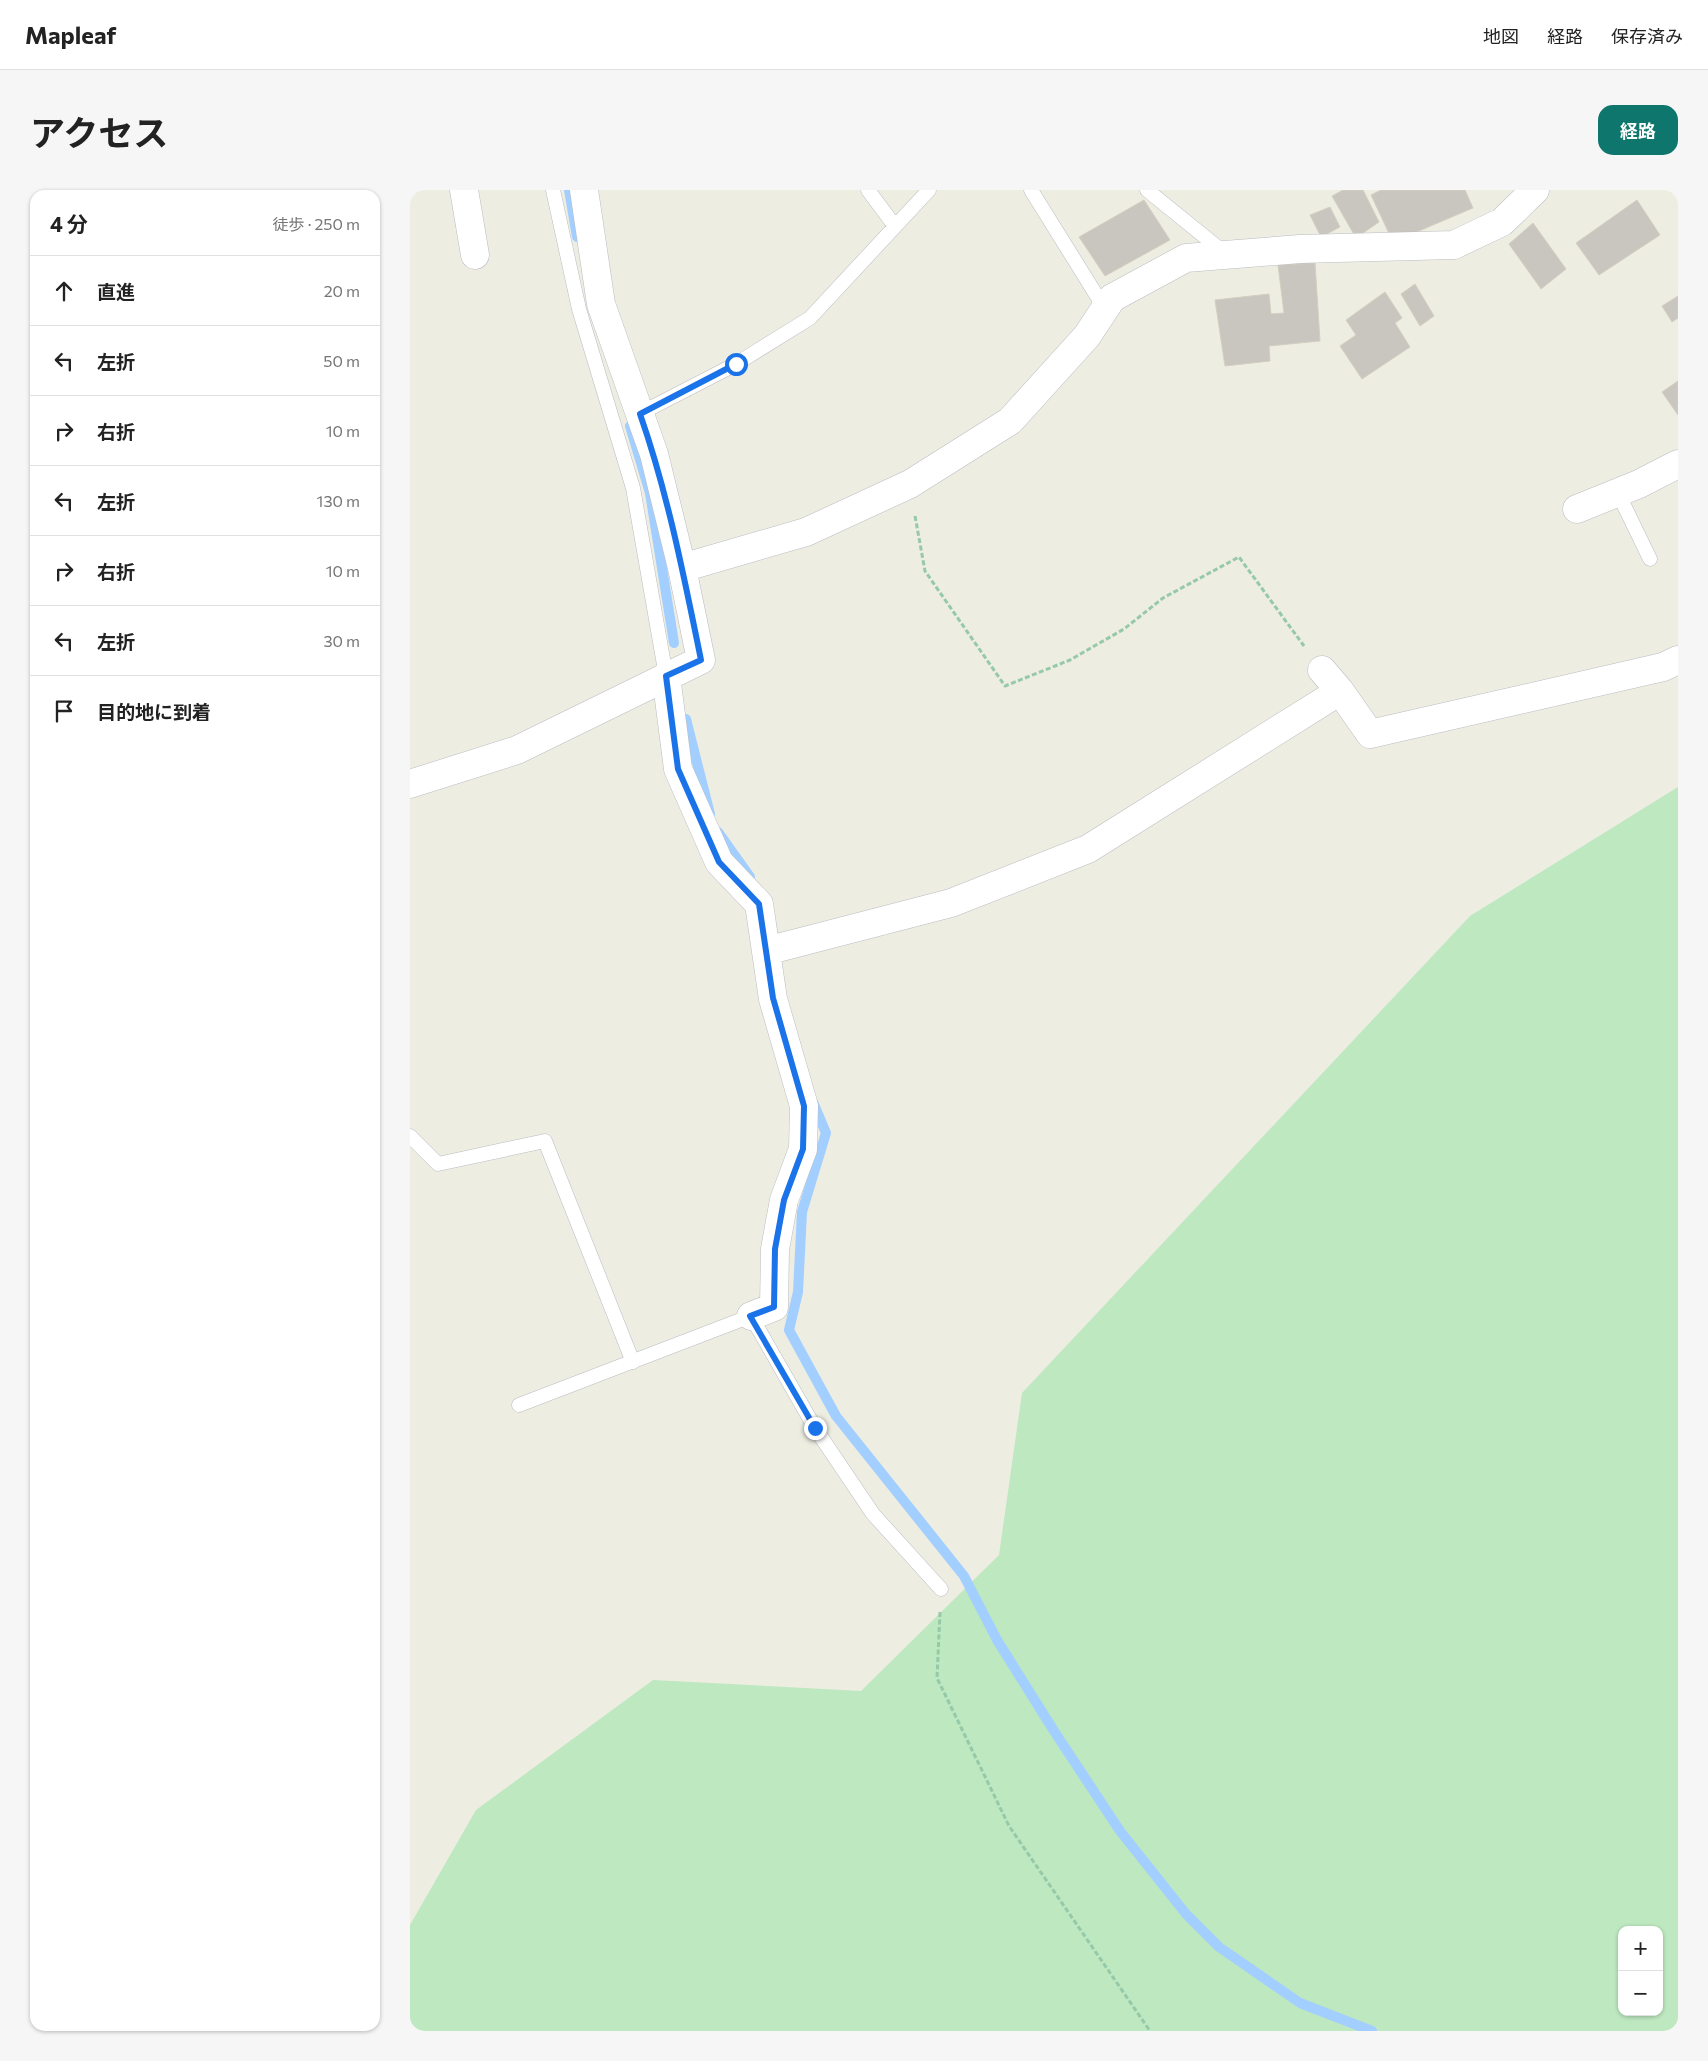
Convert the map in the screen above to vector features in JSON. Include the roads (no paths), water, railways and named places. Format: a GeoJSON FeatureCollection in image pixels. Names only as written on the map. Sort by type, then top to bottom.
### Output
{"type":"FeatureCollection","features":[{"type":"Feature","properties":{"kind":"street"},"geometry":{"type":"LineString","coordinates":[[464,190],[474,255]]}},
{"type":"Feature","properties":{"kind":"street"},"geometry":{"type":"LineString","coordinates":[[410,784],[517,750],[701,660],[682,568],[654,454],[602,304],[584,190]]}},
{"type":"Feature","properties":{"kind":"street"},"geometry":{"type":"LineString","coordinates":[[682,568],[806,532],[910,484],[1010,420],[1088,336],[1112,298],[1186,258],[1300,249],[1454,245],[1502,222],[1535,190]]}},
{"type":"Feature","properties":{"kind":"street"},"geometry":{"type":"LineString","coordinates":[[1577,510],[1678,464]]}},
{"type":"Feature","properties":{"kind":"street"},"geometry":{"type":"LineString","coordinates":[[1322,670],[1340,691],[1370,734],[1663,667],[1678,660]]}},
{"type":"Feature","properties":{"kind":"street"},"geometry":{"type":"LineString","coordinates":[[666,676],[678,769],[719,862],[759,904],[773,998],[804,1106],[803,1149],[784,1200],[775,1249],[774,1307],[750,1316]]}},
{"type":"Feature","properties":{"kind":"street"},"geometry":{"type":"LineString","coordinates":[[766,951],[951,903],[1088,848],[1340,691]]}},
{"type":"Feature","properties":{"kind":"lane"},"geometry":{"type":"LineString","coordinates":[[553,190],[579,309],[633,488],[666,676]]}},
{"type":"Feature","properties":{"kind":"lane"},"geometry":{"type":"LineString","coordinates":[[868,190],[894,225]]}},
{"type":"Feature","properties":{"kind":"lane"},"geometry":{"type":"LineString","coordinates":[[640,414],[736,364],[810,318],[894,225],[929,190]]}},
{"type":"Feature","properties":{"kind":"lane"},"geometry":{"type":"LineString","coordinates":[[1031,190],[1105,309]]}},
{"type":"Feature","properties":{"kind":"lane"},"geometry":{"type":"LineString","coordinates":[[1147,190],[1226,255]]}},
{"type":"Feature","properties":{"kind":"lane"},"geometry":{"type":"LineString","coordinates":[[1618,492],[1650,559]]}},
{"type":"Feature","properties":{"kind":"lane"},"geometry":{"type":"LineString","coordinates":[[410,1136],[438,1164],[545,1141],[633,1362]]}},
{"type":"Feature","properties":{"kind":"lane"},"geometry":{"type":"LineString","coordinates":[[519,1406],[750,1316],[815,1428],[873,1514],[941,1589]]}},
{"type":"Feature","properties":{"kind":"waterway"},"geometry":{"type":"LineString","coordinates":[[569,190],[577,237]]}},
{"type":"Feature","properties":{"kind":"waterway"},"geometry":{"type":"LineString","coordinates":[[630,426],[650,493],[674,643]]}},
{"type":"Feature","properties":{"kind":"waterway"},"geometry":{"type":"LineString","coordinates":[[686,719],[710,814]]}},
{"type":"Feature","properties":{"kind":"waterway"},"geometry":{"type":"LineString","coordinates":[[718,832],[750,877]]}},
{"type":"Feature","properties":{"kind":"waterway"},"geometry":{"type":"LineString","coordinates":[[813,1102],[826,1133],[802,1212],[798,1292],[789,1330],[836,1416],[964,1576],[997,1640],[1054,1731],[1120,1831],[1186,1914],[1219,1947],[1300,2003],[1372,2031]]}}]}
